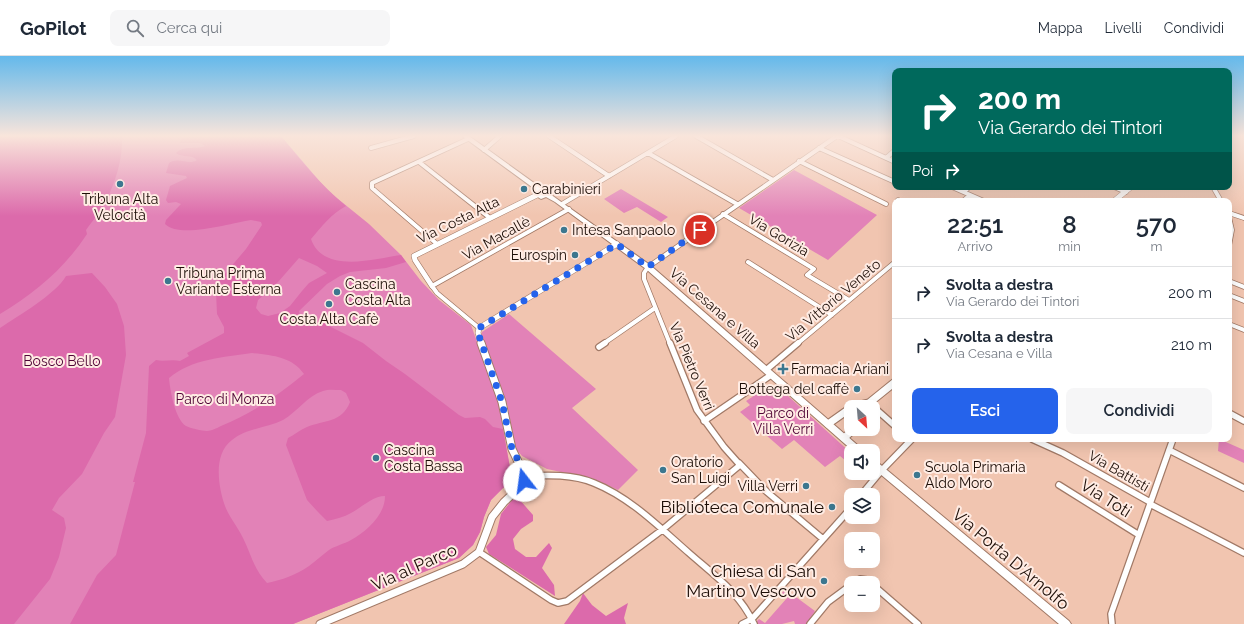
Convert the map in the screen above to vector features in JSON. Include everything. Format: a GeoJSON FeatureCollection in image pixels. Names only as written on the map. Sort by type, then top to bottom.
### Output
{"type":"FeatureCollection","features":[{"type":"Feature","properties":{"kind":"main road"},"geometry":{"type":"LineString","coordinates":[[500,163],[539,192]]}},
{"type":"Feature","properties":{"kind":"main road","name":"Via Cesana e Villa"},"geometry":{"type":"LineString","coordinates":[[539,192],[547,190],[547,195],[562,204],[648,267],[851,444]]}},
{"type":"Feature","properties":{"kind":"main road","name":"Via Porta D'Arnolfo"},"geometry":{"type":"LineString","coordinates":[[880,475],[1066,624]]}},
{"type":"Feature","properties":{"kind":"street"},"geometry":{"type":"LineString","coordinates":[[418,163],[372,183],[372,188],[437,244]]}},
{"type":"Feature","properties":{"kind":"street"},"geometry":{"type":"LineString","coordinates":[[420,163],[490,218]]}},
{"type":"Feature","properties":{"kind":"street"},"geometry":{"type":"LineString","coordinates":[[589,163],[609,176]]}},
{"type":"Feature","properties":{"kind":"street"},"geometry":{"type":"LineString","coordinates":[[562,204],[632,163]]}},
{"type":"Feature","properties":{"kind":"street"},"geometry":{"type":"LineString","coordinates":[[665,163],[737,204]]}},
{"type":"Feature","properties":{"kind":"street"},"geometry":{"type":"LineString","coordinates":[[742,163],[773,180]]}},
{"type":"Feature","properties":{"kind":"street"},"geometry":{"type":"LineString","coordinates":[[648,267],[797,163]]}},
{"type":"Feature","properties":{"kind":"street"},"geometry":{"type":"LineString","coordinates":[[802,163],[886,204]]}},
{"type":"Feature","properties":{"kind":"street"},"geometry":{"type":"LineString","coordinates":[[851,163],[892,181]]}},
{"type":"Feature","properties":{"kind":"street"},"geometry":{"type":"LineString","coordinates":[[959,190],[977,198]]}},
{"type":"Feature","properties":{"kind":"street"},"geometry":{"type":"LineString","coordinates":[[1121,190],[1126,192]]}},
{"type":"Feature","properties":{"kind":"street","name":"Via Costa Alta"},"geometry":{"type":"LineString","coordinates":[[479,328],[437,293],[415,260],[414,256],[539,192]]}},
{"type":"Feature","properties":{"kind":"street"},"geometry":{"type":"LineString","coordinates":[[1118,198],[1126,192]]}},
{"type":"Feature","properties":{"kind":"street"},"geometry":{"type":"LineString","coordinates":[[966,198],[970,195]]}},
{"type":"Feature","properties":{"kind":"street","name":"Via Macallè"},"geometry":{"type":"LineString","coordinates":[[432,286],[569,209]]}},
{"type":"Feature","properties":{"kind":"street","name":"Via Gorizia"},"geometry":{"type":"LineString","coordinates":[[723,214],[814,269],[807,275],[849,300]]}},
{"type":"Feature","properties":{"kind":"street"},"geometry":{"type":"LineString","coordinates":[[1232,214],[1244,218]]}},
{"type":"Feature","properties":{"kind":"street"},"geometry":{"type":"LineString","coordinates":[[617,244],[479,328],[478,333],[502,402],[512,449],[525,476],[553,475],[592,482],[611,491],[632,504],[725,584],[742,603],[753,621]]}},
{"type":"Feature","properties":{"kind":"street"},"geometry":{"type":"LineString","coordinates":[[748,262],[832,315]]}},
{"type":"Feature","properties":{"kind":"street","name":"Via Vittorio Veneto"},"geometry":{"type":"LineString","coordinates":[[704,421],[769,372],[849,300],[892,264]]}},
{"type":"Feature","properties":{"kind":"street","name":"Via Pietro Verri"},"geometry":{"type":"LineString","coordinates":[[648,267],[644,273],[644,279],[697,410],[704,421],[724,447],[767,492],[823,539]]}},
{"type":"Feature","properties":{"kind":"street"},"geometry":{"type":"LineString","coordinates":[[1232,282],[1244,287]]}},
{"type":"Feature","properties":{"kind":"street"},"geometry":{"type":"LineString","coordinates":[[1232,296],[1244,301]]}},
{"type":"Feature","properties":{"kind":"street"},"geometry":{"type":"LineString","coordinates":[[599,347],[655,308]]}},
{"type":"Feature","properties":{"kind":"street"},"geometry":{"type":"LineString","coordinates":[[1232,325],[1244,330]]}},
{"type":"Feature","properties":{"kind":"street"},"geometry":{"type":"LineString","coordinates":[[875,400],[892,385]]}},
{"type":"Feature","properties":{"kind":"street"},"geometry":{"type":"LineString","coordinates":[[828,424],[844,412]]}},
{"type":"Feature","properties":{"kind":"street"},"geometry":{"type":"LineString","coordinates":[[880,414],[892,424]]}},
{"type":"Feature","properties":{"kind":"street"},"geometry":{"type":"LineString","coordinates":[[1232,415],[1244,421]]}},
{"type":"Feature","properties":{"kind":"street"},"geometry":{"type":"LineString","coordinates":[[880,473],[908,442]]}},
{"type":"Feature","properties":{"kind":"street","name":"Via Battisti"},"geometry":{"type":"LineString","coordinates":[[1039,442],[1063,453],[1150,503],[1244,553]]}},
{"type":"Feature","properties":{"kind":"street"},"geometry":{"type":"LineString","coordinates":[[1112,624],[1111,614],[1172,442]]}},
{"type":"Feature","properties":{"kind":"street"},"geometry":{"type":"LineString","coordinates":[[1169,450],[1244,488]]}},
{"type":"Feature","properties":{"kind":"street"},"geometry":{"type":"LineString","coordinates":[[478,552],[551,600],[558,603],[567,601],[662,530],[740,464]]}},
{"type":"Feature","properties":{"kind":"street","name":"Via al Parco"},"geometry":{"type":"LineString","coordinates":[[320,624],[463,564],[478,552],[492,518],[504,502],[522,485],[525,476]]}},
{"type":"Feature","properties":{"kind":"street"},"geometry":{"type":"LineString","coordinates":[[868,488],[874,480]]}},
{"type":"Feature","properties":{"kind":"street","name":"Via Toti"},"geometry":{"type":"LineString","coordinates":[[1059,485],[1139,535]]}},
{"type":"Feature","properties":{"kind":"street"},"geometry":{"type":"LineString","coordinates":[[742,624],[753,621],[844,516]]}},
{"type":"Feature","properties":{"kind":"street"},"geometry":{"type":"LineString","coordinates":[[810,624],[827,602],[844,590]]}},
{"type":"Feature","properties":{"kind":"street"},"geometry":{"type":"LineString","coordinates":[[880,592],[918,624]]}},
{"type":"Feature","properties":{"kind":"green space","name":"Parco di Monza"},"geometry":{"type":"Polygon","coordinates":[[[0,163],[304,163],[327,190],[369,224],[401,255],[421,281],[439,300],[471,325],[498,400],[512,479],[491,500],[480,532],[473,545],[459,558],[293,624],[0,624],[0,163]]]}},
{"type":"Feature","properties":{"kind":"green space"},"geometry":{"type":"Polygon","coordinates":[[[0,163],[119,163],[116,177],[107,199],[86,230],[87,234],[78,247],[48,279],[26,297],[0,314],[0,163]]]}},
{"type":"Feature","properties":{"kind":"green space"},"geometry":{"type":"Polygon","coordinates":[[[169,163],[303,163],[328,190],[346,206],[331,217],[311,239],[317,250],[326,257],[350,262],[401,255],[406,262],[386,268],[350,272],[340,276],[327,284],[299,311],[300,316],[313,318],[363,343],[459,415],[465,418],[480,417],[485,419],[493,427],[503,429],[512,479],[491,500],[480,532],[473,545],[459,558],[293,624],[70,624],[97,575],[116,555],[146,433],[149,366],[156,360],[180,361],[189,356],[187,353],[224,333],[224,327],[217,314],[216,292],[218,282],[246,249],[262,225],[261,222],[251,220],[206,229],[182,230],[172,228],[165,224],[166,220],[181,204],[176,202],[168,203],[166,200],[170,186],[187,178],[186,176],[166,173],[169,163]],[[299,258],[278,282],[258,300],[256,308],[261,314],[268,316],[280,313],[290,306],[309,283],[327,273],[317,266],[299,258]],[[252,353],[198,363],[187,367],[169,378],[176,411],[186,426],[205,431],[233,421],[275,396],[304,374],[299,368],[288,360],[252,353]],[[327,390],[317,393],[283,420],[238,436],[226,446],[222,453],[219,480],[225,506],[241,534],[259,573],[267,583],[294,575],[309,566],[329,550],[357,536],[374,522],[382,510],[385,496],[372,500],[346,516],[327,521],[307,500],[286,445],[288,438],[307,427],[332,420],[347,409],[350,402],[346,393],[341,390],[327,390]]]}},
{"type":"Feature","properties":{"kind":"green space"},"geometry":{"type":"Polygon","coordinates":[[[794,170],[877,215],[828,260],[739,208],[794,170]]]}},
{"type":"Feature","properties":{"kind":"green space"},"geometry":{"type":"Polygon","coordinates":[[[621,189],[668,217],[661,222],[637,207],[624,213],[604,199],[621,189]]]}},
{"type":"Feature","properties":{"kind":"green space","name":"Bosco Bello"},"geometry":{"type":"Polygon","coordinates":[[[92,273],[105,287],[117,304],[124,326],[126,355],[115,417],[104,433],[82,474],[59,498],[52,510],[64,518],[66,528],[59,557],[50,579],[14,624],[0,624],[0,328],[54,290],[66,276],[92,273]]]}},
{"type":"Feature","properties":{"kind":"green space"},"geometry":{"type":"Polygon","coordinates":[[[509,314],[596,389],[572,408],[638,470],[618,490],[594,479],[547,469],[522,456],[516,449],[507,404],[481,335],[482,332],[509,314]]]}},
{"type":"Feature","properties":{"kind":"green space","name":"Parco di Villa Verri"},"geometry":{"type":"Polygon","coordinates":[[[777,386],[844,447],[844,459],[840,456],[825,467],[794,440],[782,449],[740,412],[750,405],[746,401],[766,388],[777,386]]]}},
{"type":"Feature","properties":{"kind":"green space"},"geometry":{"type":"Polygon","coordinates":[[[1219,442],[1226,442],[1244,450],[1244,463],[1218,451],[1219,442]]]}},
{"type":"Feature","properties":{"kind":"green space"},"geometry":{"type":"Polygon","coordinates":[[[519,499],[533,515],[533,521],[521,529],[513,539],[515,549],[526,557],[536,557],[549,543],[552,548],[542,568],[554,585],[555,596],[489,554],[486,547],[496,535],[501,514],[512,500],[519,499]]]}},
{"type":"Feature","properties":{"kind":"green space"},"geometry":{"type":"Polygon","coordinates":[[[785,589],[815,611],[807,624],[795,624],[794,621],[782,624],[754,624],[759,619],[765,623],[787,598],[782,593],[785,589]]]}},
{"type":"Feature","properties":{"kind":"green space"},"geometry":{"type":"Polygon","coordinates":[[[583,593],[592,605],[606,616],[628,603],[624,618],[626,624],[564,624],[580,601],[583,593]]]}},
{"type":"Feature","properties":{"kind":"place","name":"Tribuna Alta Velocità"},"geometry":{"type":"Point","coordinates":[120,184]}},
{"type":"Feature","properties":{"kind":"place","name":"Carabinieri"},"geometry":{"type":"Point","coordinates":[524,189]}},
{"type":"Feature","properties":{"kind":"place","name":"Intesa Sanpaolo"},"geometry":{"type":"Point","coordinates":[564,230]}},
{"type":"Feature","properties":{"kind":"place","name":"Eurospin"},"geometry":{"type":"Point","coordinates":[575,255]}},
{"type":"Feature","properties":{"kind":"place","name":"Tribuna Prima Variante Esterna"},"geometry":{"type":"Point","coordinates":[168,281]}},
{"type":"Feature","properties":{"kind":"place","name":"Cascina Costa Alta"},"geometry":{"type":"Point","coordinates":[337,292]}},
{"type":"Feature","properties":{"kind":"place","name":"Costa Alta Cafè"},"geometry":{"type":"Point","coordinates":[329,304]}},
{"type":"Feature","properties":{"kind":"place","name":"Farmacia Ariani"},"geometry":{"type":"Point","coordinates":[783,369]}},
{"type":"Feature","properties":{"kind":"place","name":"Bottega del caffè"},"geometry":{"type":"Point","coordinates":[857,389]}},
{"type":"Feature","properties":{"kind":"place","name":"Cascina Costa Bassa"},"geometry":{"type":"Point","coordinates":[376,458]}},
{"type":"Feature","properties":{"kind":"place","name":"Oratorio San Luigi"},"geometry":{"type":"Point","coordinates":[663,470]}},
{"type":"Feature","properties":{"kind":"place","name":"Scuola Primaria Aldo Moro"},"geometry":{"type":"Point","coordinates":[917,475]}},
{"type":"Feature","properties":{"kind":"place","name":"Villa Verri"},"geometry":{"type":"Point","coordinates":[806,486]}},
{"type":"Feature","properties":{"kind":"place","name":"Biblioteca Comunale"},"geometry":{"type":"Point","coordinates":[832,507]}},
{"type":"Feature","properties":{"kind":"place","name":"Chiesa di San Martino Vescovo"},"geometry":{"type":"Point","coordinates":[824,581]}},
{"type":"Feature","properties":{"kind":"route"},"geometry":{"type":"LineString","coordinates":[[524,481],[525,473],[512,449],[502,402],[478,333],[479,328],[617,244],[648,267],[700,230]]}}]}
